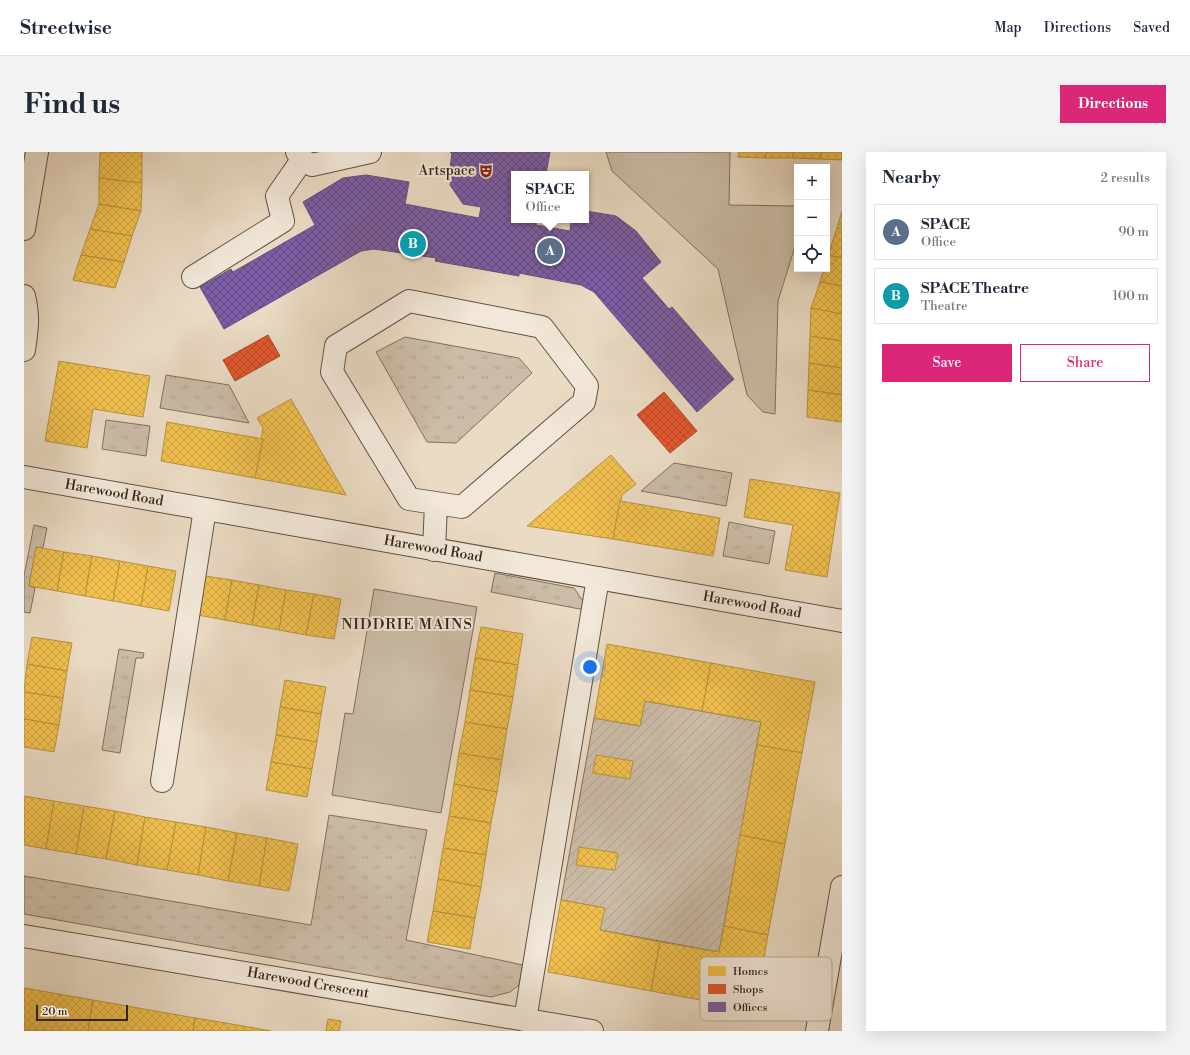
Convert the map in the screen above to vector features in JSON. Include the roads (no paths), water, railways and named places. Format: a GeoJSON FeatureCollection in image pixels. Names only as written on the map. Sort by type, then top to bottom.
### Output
{"type":"FeatureCollection","features":[{"type":"Feature","properties":{"kind":"street"},"geometry":{"type":"LineString","coordinates":[[24,229],[37,152]]}},
{"type":"Feature","properties":{"kind":"street"},"geometry":{"type":"LineString","coordinates":[[193,277],[283,221],[277,196],[300,156],[312,165],[370,152]]}},
{"type":"Feature","properties":{"kind":"street"},"geometry":{"type":"LineString","coordinates":[[24,296],[27,307],[28,325],[24,350]]}},
{"type":"Feature","properties":{"kind":"street"},"geometry":{"type":"LineString","coordinates":[[408,301],[542,327],[587,386],[584,402],[462,507],[436,504],[409,500],[332,372],[336,346],[408,301]]}},
{"type":"Feature","properties":{"kind":"street","name":"Harewood Road"},"geometry":{"type":"LineString","coordinates":[[24,477],[842,621]]}},
{"type":"Feature","properties":{"kind":"street"},"geometry":{"type":"LineString","coordinates":[[434,550],[436,504]]}},
{"type":"Feature","properties":{"kind":"street"},"geometry":{"type":"LineString","coordinates":[[162,781],[205,509]]}},
{"type":"Feature","properties":{"kind":"street"},"geometry":{"type":"LineString","coordinates":[[525,1020],[598,578]]}},
{"type":"Feature","properties":{"kind":"street"},"geometry":{"type":"LineString","coordinates":[[830,957],[842,887]]}},
{"type":"Feature","properties":{"kind":"street","name":"Harewood Crescent"},"geometry":{"type":"LineString","coordinates":[[24,936],[592,1031]]}},
{"type":"Feature","properties":{"kind":"street"},"geometry":{"type":"LineString","coordinates":[[817,1031],[819,1021]]}},
{"type":"Feature","properties":{"kind":"place","name":"Artspace"},"geometry":{"type":"Point","coordinates":[486,171]}},
{"type":"Feature","properties":{"kind":"place","name":"SPACE Theatre"},"geometry":{"type":"Point","coordinates":[413,244]}},
{"type":"Feature","properties":{"kind":"place","name":"SPACE"},"geometry":{"type":"Point","coordinates":[550,251]}},
{"type":"Feature","properties":{"kind":"district","name":"NIDDRIE MAINS"},"geometry":{"type":"Point","coordinates":[407,624]}}]}
